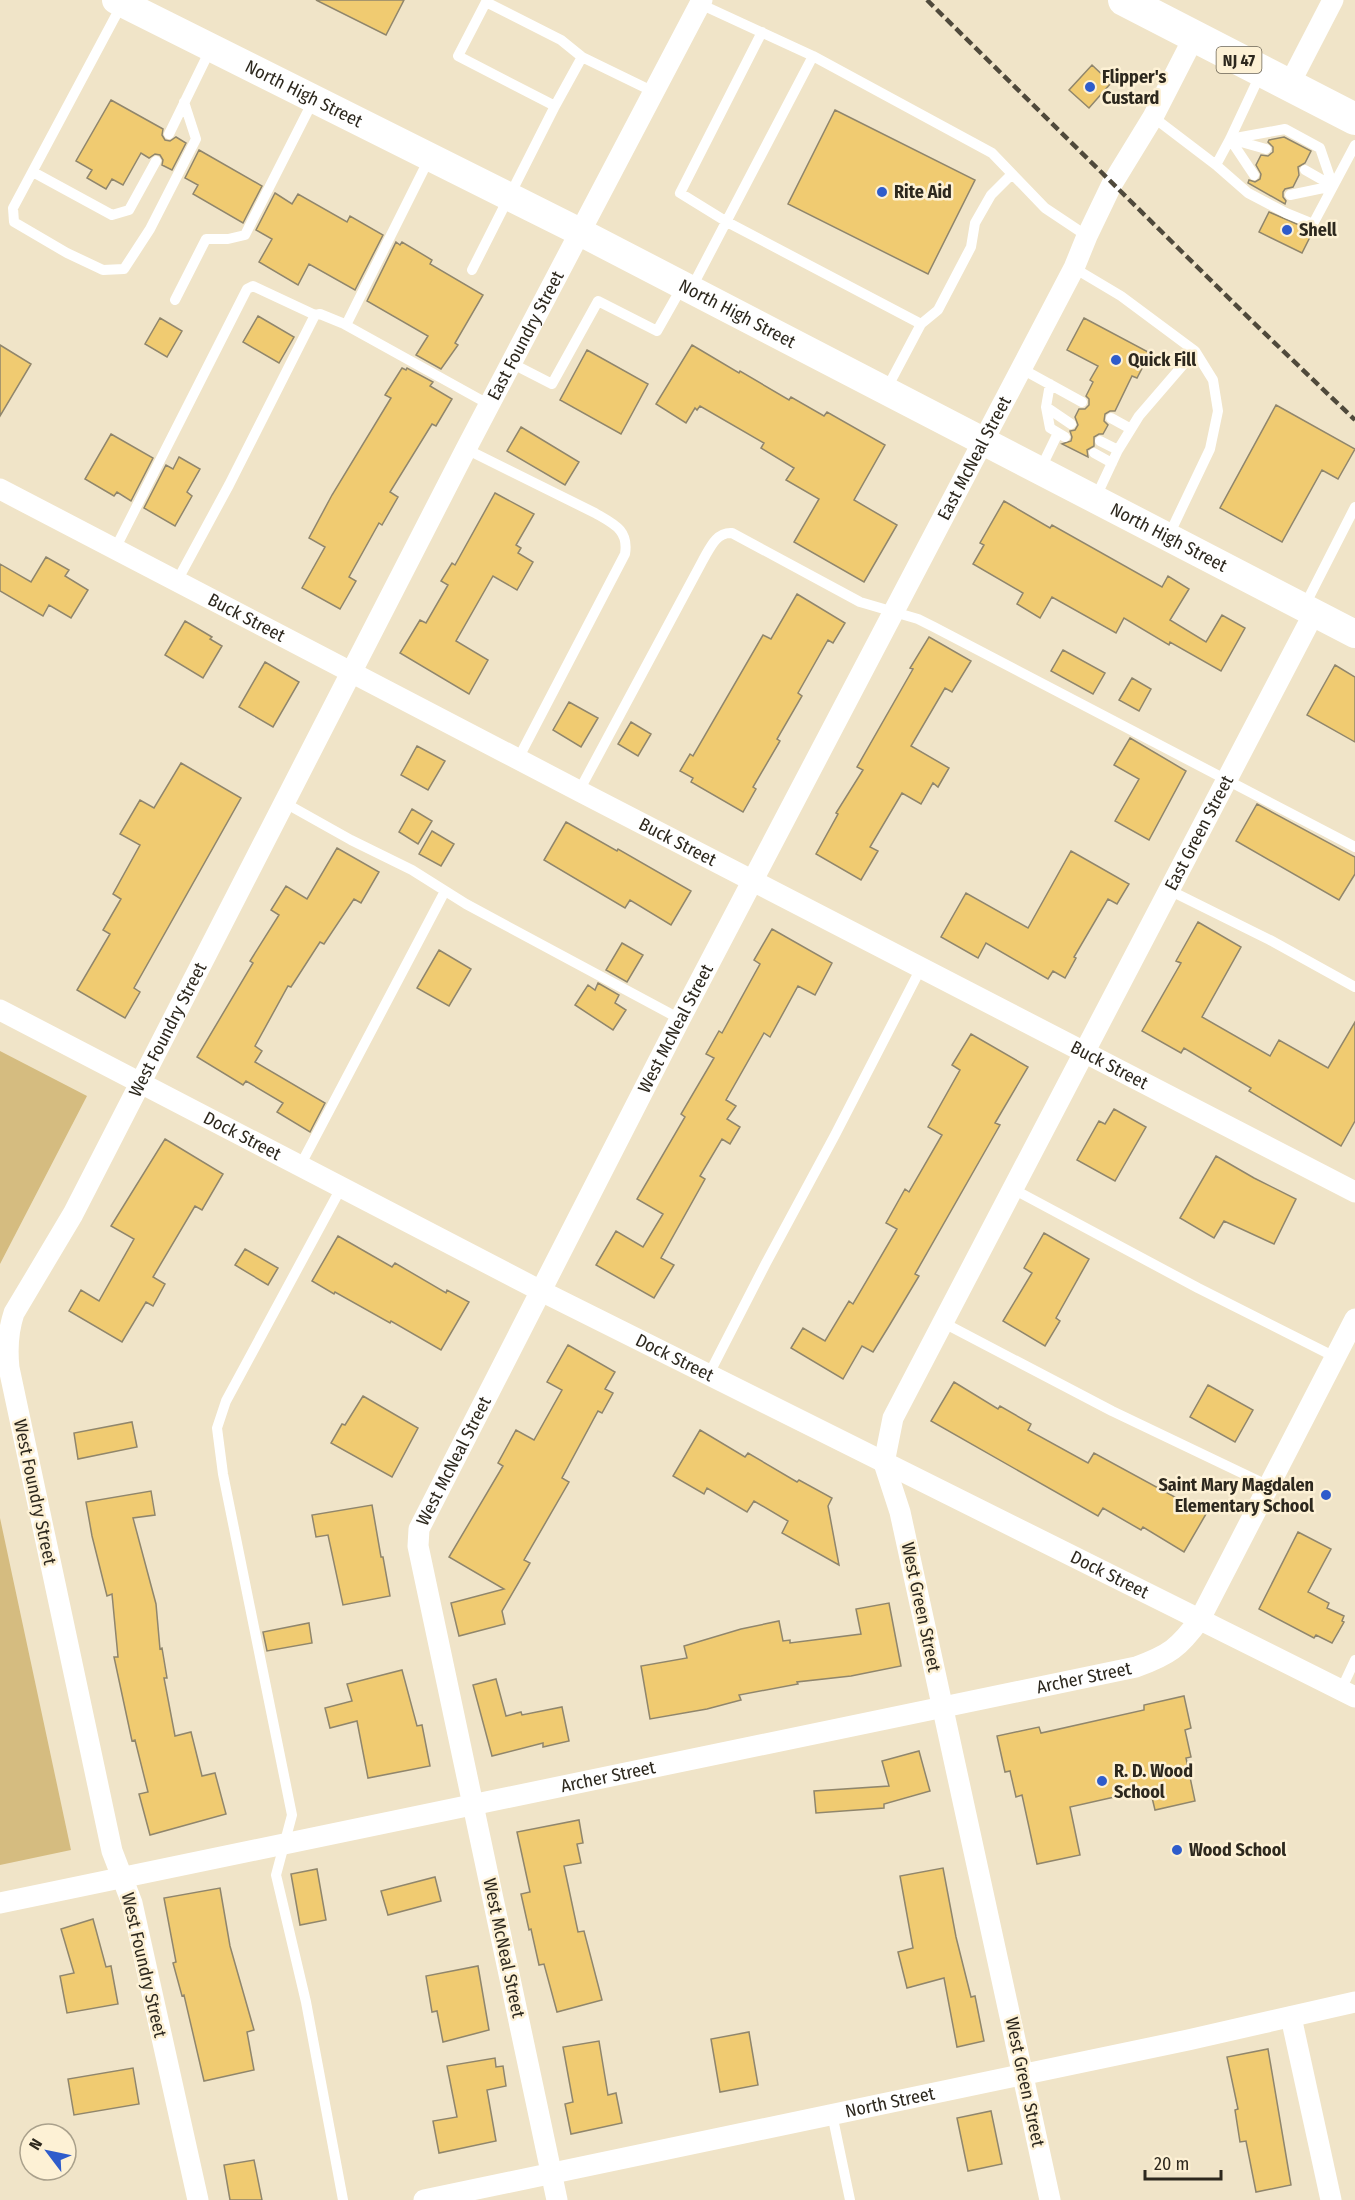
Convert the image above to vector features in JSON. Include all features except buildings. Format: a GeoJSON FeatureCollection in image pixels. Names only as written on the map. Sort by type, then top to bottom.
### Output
{"type":"FeatureCollection","features":[{"type":"Feature","properties":{"kind":"main road","name":"NJ 47"},"geometry":{"type":"LineString","coordinates":[[1124,0],[1355,119]]}},
{"type":"Feature","properties":{"kind":"street"},"geometry":{"type":"LineString","coordinates":[[1289,85],[1333,0]]}},
{"type":"Feature","properties":{"kind":"street","name":"North High Street"},"geometry":{"type":"LineString","coordinates":[[120,2],[580,232],[1355,634]]}},
{"type":"Feature","properties":{"kind":"street","name":"East Foundry Street"},"geometry":{"type":"LineString","coordinates":[[351,672],[701,2]]}},
{"type":"Feature","properties":{"kind":"street","name":"East McNeal Street"},"geometry":{"type":"LineString","coordinates":[[753,881],[1022,369],[1074,268],[1112,184],[1153,117],[1194,37]]}},
{"type":"Feature","properties":{"kind":"street","name":"Buck Street"},"geometry":{"type":"LineString","coordinates":[[0,489],[1355,1192]]}},
{"type":"Feature","properties":{"kind":"street","name":"East Green Street"},"geometry":{"type":"LineString","coordinates":[[1084,1052],[1227,780],[1309,610]]}},
{"type":"Feature","properties":{"kind":"street","name":"West Foundry Street"},"geometry":{"type":"LineString","coordinates":[[198,2200],[132,1903],[110,1839],[11,1380],[8,1353],[10,1326],[15,1313],[73,1214],[351,672]]}},
{"type":"Feature","properties":{"kind":"street","name":"West McNeal Street"},"geometry":{"type":"LineString","coordinates":[[557,2200],[418,1546],[419,1529],[753,881]]}},
{"type":"Feature","properties":{"kind":"street","name":"Dock Street"},"geometry":{"type":"LineString","coordinates":[[0,1010],[541,1291],[1348,1693]]}},
{"type":"Feature","properties":{"kind":"street","name":"West Green Street"},"geometry":{"type":"LineString","coordinates":[[1050,2200],[944,1706],[900,1512],[884,1463],[893,1418],[1084,1052]]}},
{"type":"Feature","properties":{"kind":"street","name":"Archer Street"},"geometry":{"type":"LineString","coordinates":[[0,1904],[1146,1663],[1171,1652],[1184,1640],[1200,1619],[1355,1319]]}},
{"type":"Feature","properties":{"kind":"street","name":"North Street"},"geometry":{"type":"LineString","coordinates":[[424,2200],[1355,2002]]}},
{"type":"Feature","properties":{"kind":"street"},"geometry":{"type":"LineString","coordinates":[[1292,2016],[1331,2200]]}},
{"type":"Feature","properties":{"kind":"lane"},"geometry":{"type":"LineString","coordinates":[[120,2],[33,172],[12,208],[14,222],[67,253],[103,270],[124,269],[150,229],[196,139],[184,102]]}},
{"type":"Feature","properties":{"kind":"lane"},"geometry":{"type":"LineString","coordinates":[[555,106],[458,56],[486,2],[561,40],[582,57],[654,92]]}},
{"type":"Feature","properties":{"kind":"lane"},"geometry":{"type":"LineString","coordinates":[[701,2],[813,56],[992,153],[1045,208],[1087,236]]}},
{"type":"Feature","properties":{"kind":"lane"},"geometry":{"type":"LineString","coordinates":[[762,32],[680,193],[727,222],[921,324]]}},
{"type":"Feature","properties":{"kind":"lane"},"geometry":{"type":"LineString","coordinates":[[169,134],[211,48]]}},
{"type":"Feature","properties":{"kind":"lane"},"geometry":{"type":"LineString","coordinates":[[512,363],[552,384],[598,301],[657,331],[727,222],[813,56]]}},
{"type":"Feature","properties":{"kind":"lane"},"geometry":{"type":"LineString","coordinates":[[472,270],[582,57]]}},
{"type":"Feature","properties":{"kind":"lane"},"geometry":{"type":"LineString","coordinates":[[1216,165],[1261,71]]}},
{"type":"Feature","properties":{"kind":"lane"},"geometry":{"type":"LineString","coordinates":[[175,300],[206,239],[228,239],[245,235],[314,99]]}},
{"type":"Feature","properties":{"kind":"lane"},"geometry":{"type":"LineString","coordinates":[[1153,117],[1216,165],[1248,193],[1313,224],[1355,145]]}},
{"type":"Feature","properties":{"kind":"lane"},"geometry":{"type":"LineString","coordinates":[[1230,139],[1285,129],[1320,148],[1333,186]]}},
{"type":"Feature","properties":{"kind":"lane"},"geometry":{"type":"LineString","coordinates":[[1230,139],[1266,149]]}},
{"type":"Feature","properties":{"kind":"lane"},"geometry":{"type":"LineString","coordinates":[[1230,139],[1254,175]]}},
{"type":"Feature","properties":{"kind":"lane"},"geometry":{"type":"LineString","coordinates":[[346,326],[430,157]]}},
{"type":"Feature","properties":{"kind":"lane"},"geometry":{"type":"LineString","coordinates":[[33,172],[112,215],[129,210],[156,161]]}},
{"type":"Feature","properties":{"kind":"lane"},"geometry":{"type":"LineString","coordinates":[[1305,170],[1333,186]]}},
{"type":"Feature","properties":{"kind":"lane"},"geometry":{"type":"LineString","coordinates":[[886,390],[921,324],[938,310],[971,247],[975,223],[992,195],[1012,174]]}},
{"type":"Feature","properties":{"kind":"lane"},"geometry":{"type":"LineString","coordinates":[[1290,195],[1333,186]]}},
{"type":"Feature","properties":{"kind":"lane"},"geometry":{"type":"LineString","coordinates":[[1074,268],[1121,296],[1196,351],[1213,380],[1218,411],[1210,449],[1168,537]]}},
{"type":"Feature","properties":{"kind":"lane"},"geometry":{"type":"LineString","coordinates":[[115,549],[247,289],[254,286],[315,315],[320,314],[346,326],[490,405]]}},
{"type":"Feature","properties":{"kind":"lane"},"geometry":{"type":"LineString","coordinates":[[177,581],[229,485],[315,315]]}},
{"type":"Feature","properties":{"kind":"lane"},"geometry":{"type":"LineString","coordinates":[[1095,499],[1118,450],[1139,416],[1196,351]]}},
{"type":"Feature","properties":{"kind":"lane"},"geometry":{"type":"LineString","coordinates":[[1022,369],[1082,402]]}},
{"type":"Feature","properties":{"kind":"lane"},"geometry":{"type":"LineString","coordinates":[[1040,470],[1061,435],[1050,428],[1046,407],[1050,384]]}},
{"type":"Feature","properties":{"kind":"lane"},"geometry":{"type":"LineString","coordinates":[[1046,407],[1071,424]]}},
{"type":"Feature","properties":{"kind":"lane"},"geometry":{"type":"LineString","coordinates":[[1111,418],[1131,429]]}},
{"type":"Feature","properties":{"kind":"lane"},"geometry":{"type":"LineString","coordinates":[[1100,441],[1118,450]]}},
{"type":"Feature","properties":{"kind":"lane"},"geometry":{"type":"LineString","coordinates":[[466,449],[595,513],[612,523],[623,534],[627,543],[625,554],[518,759]]}},
{"type":"Feature","properties":{"kind":"lane"},"geometry":{"type":"LineString","coordinates":[[1094,453],[1112,463]]}},
{"type":"Feature","properties":{"kind":"lane"},"geometry":{"type":"LineString","coordinates":[[1309,610],[1355,507]]}},
{"type":"Feature","properties":{"kind":"lane"},"geometry":{"type":"LineString","coordinates":[[579,791],[716,538],[724,533],[732,533],[860,602],[934,627],[1355,847]]}},
{"type":"Feature","properties":{"kind":"lane"},"geometry":{"type":"LineString","coordinates":[[285,803],[351,840],[412,870],[445,891],[680,1020]]}},
{"type":"Feature","properties":{"kind":"lane"},"geometry":{"type":"LineString","coordinates":[[1169,890],[1270,940],[1355,987]]}},
{"type":"Feature","properties":{"kind":"lane"},"geometry":{"type":"LineString","coordinates":[[300,1166],[445,891]]}},
{"type":"Feature","properties":{"kind":"lane"},"geometry":{"type":"LineString","coordinates":[[709,1374],[921,968]]}},
{"type":"Feature","properties":{"kind":"lane"},"geometry":{"type":"LineString","coordinates":[[341,1188],[226,1401],[217,1428],[223,1474],[292,1815],[276,1875],[306,2002],[343,2200]]}},
{"type":"Feature","properties":{"kind":"lane"},"geometry":{"type":"LineString","coordinates":[[1013,1189],[1198,1288],[1335,1357]]}},
{"type":"Feature","properties":{"kind":"lane"},"geometry":{"type":"LineString","coordinates":[[942,1322],[1112,1411],[1269,1486]]}},
{"type":"Feature","properties":{"kind":"lane"},"geometry":{"type":"LineString","coordinates":[[1348,1693],[1355,1660]]}},
{"type":"Feature","properties":{"kind":"lane"},"geometry":{"type":"LineString","coordinates":[[832,2114],[850,2200]]}},
{"type":"Feature","properties":{"kind":"shaded area"},"geometry":{"type":"Polygon","coordinates":[[[0,1051],[87,1096],[0,1264],[0,1051]]]}},
{"type":"Feature","properties":{"kind":"shaded area"},"geometry":{"type":"Polygon","coordinates":[[[0,1518],[71,1850],[0,1865],[0,1518]]]}},
{"type":"Feature","properties":{"kind":"railway"},"geometry":{"type":"LineString","coordinates":[[927,0],[1355,420]]}},
{"type":"Feature","properties":{"kind":"place","name":"Flipper's Custard"},"geometry":{"type":"Point","coordinates":[1090,87]}},
{"type":"Feature","properties":{"kind":"place","name":"Rite Aid"},"geometry":{"type":"Point","coordinates":[882,192]}},
{"type":"Feature","properties":{"kind":"place","name":"Shell"},"geometry":{"type":"Point","coordinates":[1287,230]}},
{"type":"Feature","properties":{"kind":"place","name":"Quick Fill"},"geometry":{"type":"Point","coordinates":[1116,360]}},
{"type":"Feature","properties":{"kind":"place","name":"Saint Mary Magdalen Elementary School"},"geometry":{"type":"Point","coordinates":[1326,1495]}},
{"type":"Feature","properties":{"kind":"place","name":"R. D. Wood School"},"geometry":{"type":"Point","coordinates":[1102,1781]}},
{"type":"Feature","properties":{"kind":"place","name":"Wood School"},"geometry":{"type":"Point","coordinates":[1177,1850]}}]}
